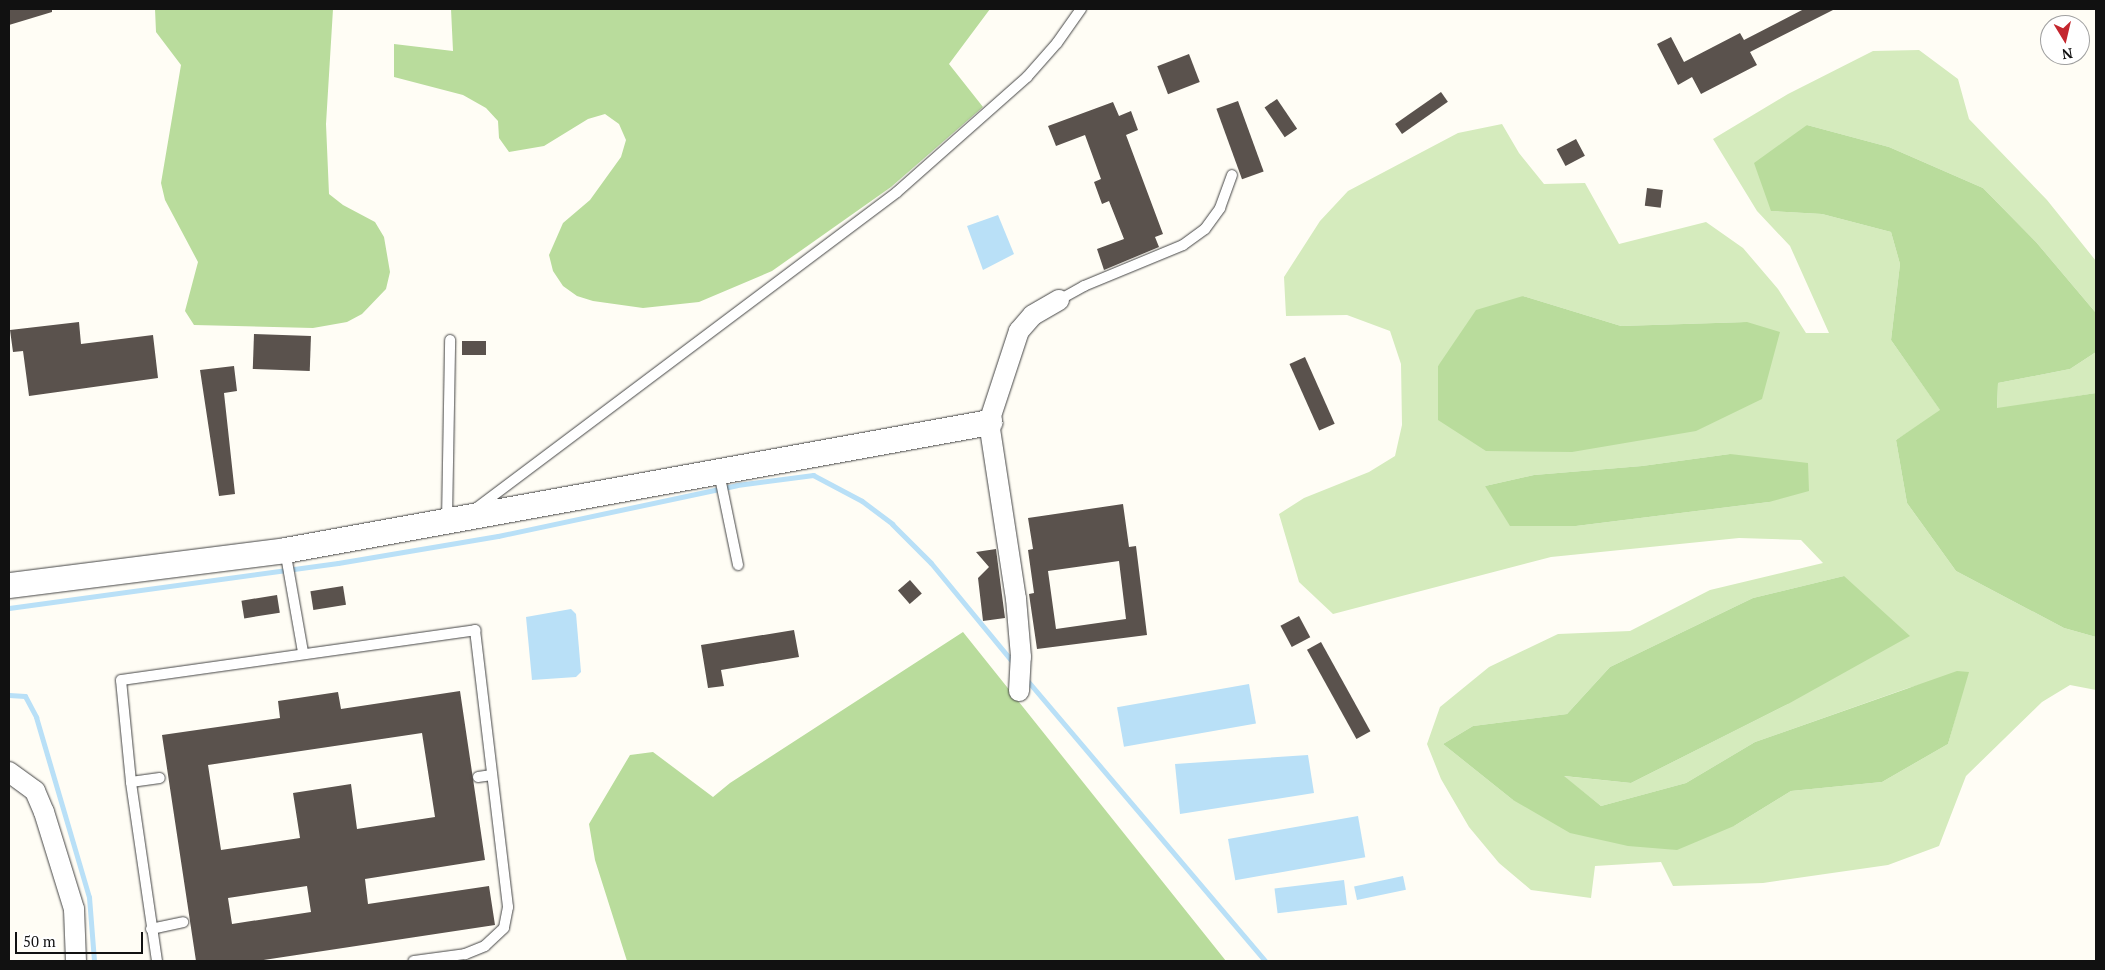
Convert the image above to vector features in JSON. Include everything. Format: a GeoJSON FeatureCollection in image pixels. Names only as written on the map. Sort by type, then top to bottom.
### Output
{"type":"FeatureCollection","features":[{"type":"Feature","properties":{"kind":"street"},"geometry":{"type":"LineString","coordinates":[[1019,691],[1021,657],[1016,599],[989,422],[1019,331],[1033,315],[1059,300]]}},
{"type":"Feature","properties":{"kind":"street"},"geometry":{"type":"LineString","coordinates":[[9,584],[286,556],[457,520],[721,483],[989,422]]}},
{"type":"Feature","properties":{"kind":"street"},"geometry":{"type":"LineString","coordinates":[[9,772],[35,791],[44,812],[74,910],[76,961]]}},
{"type":"Feature","properties":{"kind":"lane"},"geometry":{"type":"LineString","coordinates":[[457,520],[897,192],[1027,77],[1057,43],[1081,9]]}},
{"type":"Feature","properties":{"kind":"lane"},"geometry":{"type":"LineString","coordinates":[[1059,300],[1084,286],[1183,245],[1205,228],[1215,215],[1232,175]]}},
{"type":"Feature","properties":{"kind":"lane"},"geometry":{"type":"LineString","coordinates":[[450,340],[457,520]]}},
{"type":"Feature","properties":{"kind":"lane"},"geometry":{"type":"LineString","coordinates":[[721,483],[738,565]]}},
{"type":"Feature","properties":{"kind":"lane"},"geometry":{"type":"LineString","coordinates":[[286,556],[303,652]]}},
{"type":"Feature","properties":{"kind":"lane"},"geometry":{"type":"LineString","coordinates":[[157,961],[151,929],[132,782],[122,680],[303,652],[475,630],[508,907],[504,928],[485,946],[465,954],[413,961]]}},
{"type":"Feature","properties":{"kind":"lane"},"geometry":{"type":"LineString","coordinates":[[478,777],[492,775]]}},
{"type":"Feature","properties":{"kind":"lane"},"geometry":{"type":"LineString","coordinates":[[132,782],[160,778]]}},
{"type":"Feature","properties":{"kind":"lane"},"geometry":{"type":"LineString","coordinates":[[151,929],[183,922]]}},
{"type":"Feature","properties":{"kind":"green space"},"geometry":{"type":"Polygon","coordinates":[[[155,9],[333,9],[326,124],[329,194],[343,205],[375,222],[384,237],[390,272],[386,289],[362,314],[347,322],[313,328],[194,325],[185,311],[198,262],[165,200],[161,183],[181,65],[156,32],[155,9]]]}},
{"type":"Feature","properties":{"kind":"green space"},"geometry":{"type":"Polygon","coordinates":[[[451,9],[990,9],[949,64],[983,107],[891,187],[772,271],[699,302],[643,308],[593,301],[577,296],[563,286],[553,271],[549,255],[563,223],[590,200],[621,157],[626,140],[619,124],[605,114],[588,119],[544,146],[509,152],[499,138],[498,121],[486,108],[463,95],[394,77],[394,44],[453,51],[451,9]]]}},
{"type":"Feature","properties":{"kind":"green space"},"geometry":{"type":"Polygon","coordinates":[[[1919,50],[1958,79],[1969,119],[2047,200],[2096,261],[2096,313],[2036,242],[1983,188],[1889,147],[1807,125],[1771,211],[1822,214],[1891,232],[1900,264],[1891,340],[1941,411],[1896,440],[1907,503],[1956,571],[2064,628],[2096,637],[2096,690],[2070,685],[2042,702],[1966,776],[1939,846],[1888,865],[1763,883],[1673,886],[1661,862],[1595,866],[1591,898],[1531,890],[1499,863],[1469,827],[1441,779],[1427,744],[1440,707],[1489,667],[1558,634],[1630,631],[1710,590],[1823,563],[1801,540],[1739,538],[1551,557],[1333,614],[1299,582],[1279,514],[1304,498],[1369,472],[1395,456],[1402,425],[1401,364],[1390,331],[1347,315],[1286,316],[1284,277],[1320,221],[1348,191],[1458,133],[1502,124],[1519,153],[1544,184],[1585,183],[1619,244],[1706,222],[1743,248],[1778,289],[1806,333],[1829,333],[1790,246],[1757,211],[1713,139],[1788,94],[1873,51],[1919,50]],[[1523,296],[1438,366],[1747,322],[1621,326],[1523,296]],[[1730,454],[1642,466],[1534,475],[1485,486],[1576,526],[1769,502],[1730,454]],[[1844,576],[1753,598],[1610,667],[1567,714],[1473,726],[1443,744],[1513,800],[1734,826],[1791,791],[1882,782],[1948,744],[1968,672],[1908,688],[1755,742],[1686,783],[1601,806],[1563,776],[1631,783],[1788,704],[1844,576]]]}},
{"type":"Feature","properties":{"kind":"green space"},"geometry":{"type":"Polygon","coordinates":[[[1807,125],[1889,147],[1983,188],[2036,242],[2096,313],[2096,352],[2070,369],[1998,383],[1997,408],[2096,393],[2096,637],[2064,628],[1956,571],[1907,503],[1896,440],[1940,410],[1891,340],[1900,264],[1891,232],[1822,214],[1771,211],[1754,163],[1807,125]]]}},
{"type":"Feature","properties":{"kind":"green space"},"geometry":{"type":"Polygon","coordinates":[[[1523,296],[1621,326],[1747,322],[1780,332],[1762,399],[1696,431],[1572,452],[1486,451],[1438,420],[1438,366],[1476,310],[1523,296]]]}},
{"type":"Feature","properties":{"kind":"green space"},"geometry":{"type":"Polygon","coordinates":[[[2096,352],[2096,393],[1997,409],[1998,383],[2070,369],[2096,352]]]}},
{"type":"Feature","properties":{"kind":"green space"},"geometry":{"type":"Polygon","coordinates":[[[1730,454],[1808,463],[1809,491],[1769,502],[1576,526],[1510,526],[1485,486],[1534,475],[1642,466],[1730,454]]]}},
{"type":"Feature","properties":{"kind":"green space"},"geometry":{"type":"Polygon","coordinates":[[[1844,576],[1910,636],[1788,704],[1631,783],[1564,776],[1601,806],[1686,783],[1755,742],[1957,671],[1969,672],[1948,744],[1882,782],[1791,791],[1734,826],[1677,850],[1628,846],[1570,833],[1513,800],[1443,744],[1473,726],[1567,714],[1610,667],[1753,598],[1844,576]]]}},
{"type":"Feature","properties":{"kind":"green space"},"geometry":{"type":"Polygon","coordinates":[[[963,632],[1226,961],[627,961],[595,860],[589,824],[630,755],[653,752],[713,797],[730,783],[963,632]]]}},
{"type":"Feature","properties":{"kind":"water"},"geometry":{"type":"Polygon","coordinates":[[[998,215],[1014,254],[983,270],[967,226],[998,215]]]}},
{"type":"Feature","properties":{"kind":"water"},"geometry":{"type":"Polygon","coordinates":[[[571,609],[576,614],[581,672],[576,677],[532,680],[526,617],[571,609]]]}},
{"type":"Feature","properties":{"kind":"water"},"geometry":{"type":"Polygon","coordinates":[[[1249,684],[1256,723],[1124,747],[1117,707],[1249,684]]]}},
{"type":"Feature","properties":{"kind":"water"},"geometry":{"type":"Polygon","coordinates":[[[1308,755],[1314,793],[1180,814],[1175,764],[1308,755]]]}},
{"type":"Feature","properties":{"kind":"water"},"geometry":{"type":"Polygon","coordinates":[[[1358,816],[1365,857],[1235,880],[1228,839],[1358,816]]]}},
{"type":"Feature","properties":{"kind":"water"},"geometry":{"type":"Polygon","coordinates":[[[1403,876],[1406,890],[1357,900],[1354,886],[1403,876]]]}},
{"type":"Feature","properties":{"kind":"water"},"geometry":{"type":"Polygon","coordinates":[[[1344,880],[1347,905],[1278,913],[1275,889],[1344,880]]]}},
{"type":"Feature","properties":{"kind":"building"},"geometry":{"type":"Polygon","coordinates":[[[9,9],[52,9],[52,12],[9,25],[9,9]]]}},
{"type":"Feature","properties":{"kind":"building"},"geometry":{"type":"Polygon","coordinates":[[[1804,9],[1835,9],[1750,52],[1757,65],[1701,94],[1692,77],[1678,85],[1657,44],[1671,37],[1684,62],[1740,33],[1744,40],[1804,9]]]}},
{"type":"Feature","properties":{"kind":"building"},"geometry":{"type":"Polygon","coordinates":[[[1189,54],[1200,82],[1168,94],[1157,66],[1189,54]]]}},
{"type":"Feature","properties":{"kind":"building"},"geometry":{"type":"Polygon","coordinates":[[[1441,92],[1448,102],[1402,134],[1395,124],[1441,92]]]}},
{"type":"Feature","properties":{"kind":"building"},"geometry":{"type":"Polygon","coordinates":[[[1277,99],[1297,129],[1285,137],[1265,107],[1277,99]]]}},
{"type":"Feature","properties":{"kind":"building"},"geometry":{"type":"Polygon","coordinates":[[[1238,101],[1264,171],[1242,179],[1216,109],[1238,101]]]}},
{"type":"Feature","properties":{"kind":"building"},"geometry":{"type":"Polygon","coordinates":[[[1113,102],[1119,116],[1131,111],[1138,130],[1126,135],[1163,234],[1155,237],[1159,247],[1104,270],[1097,249],[1124,239],[1109,201],[1102,204],[1094,182],[1101,179],[1085,135],[1056,146],[1048,126],[1113,102]]]}},
{"type":"Feature","properties":{"kind":"building"},"geometry":{"type":"Polygon","coordinates":[[[1576,139],[1585,156],[1565,166],[1557,149],[1576,139]]]}},
{"type":"Feature","properties":{"kind":"building"},"geometry":{"type":"Polygon","coordinates":[[[1647,188],[1663,190],[1661,208],[1645,206],[1647,188]]]}},
{"type":"Feature","properties":{"kind":"building"},"geometry":{"type":"Polygon","coordinates":[[[79,322],[81,344],[153,335],[158,378],[29,396],[23,351],[13,352],[10,330],[79,322]]]}},
{"type":"Feature","properties":{"kind":"building"},"geometry":{"type":"Polygon","coordinates":[[[254,334],[311,336],[310,371],[253,369],[254,334]]]}},
{"type":"Feature","properties":{"kind":"building"},"geometry":{"type":"Polygon","coordinates":[[[462,341],[486,341],[486,355],[462,355],[462,341]]]}},
{"type":"Feature","properties":{"kind":"building"},"geometry":{"type":"Polygon","coordinates":[[[1305,357],[1335,424],[1319,431],[1289,364],[1305,357]]]}},
{"type":"Feature","properties":{"kind":"building"},"geometry":{"type":"Polygon","coordinates":[[[234,366],[237,391],[224,393],[235,494],[219,496],[200,370],[234,366]]]}},
{"type":"Feature","properties":{"kind":"building"},"geometry":{"type":"Polygon","coordinates":[[[1123,504],[1129,547],[1136,546],[1147,635],[1037,649],[1029,594],[1034,593],[1028,550],[1033,549],[1028,518],[1123,504]],[[1119,561],[1048,571],[1056,629],[1126,619],[1119,561]]]}},
{"type":"Feature","properties":{"kind":"building"},"geometry":{"type":"Polygon","coordinates":[[[996,549],[1005,618],[983,621],[978,578],[989,567],[976,552],[996,549]]]}},
{"type":"Feature","properties":{"kind":"building"},"geometry":{"type":"Polygon","coordinates":[[[910,580],[922,594],[910,604],[898,590],[910,580]]]}},
{"type":"Feature","properties":{"kind":"building"},"geometry":{"type":"Polygon","coordinates":[[[343,586],[346,605],[313,610],[310,591],[343,586]]]}},
{"type":"Feature","properties":{"kind":"building"},"geometry":{"type":"Polygon","coordinates":[[[277,595],[280,613],[244,618],[241,601],[277,595]]]}},
{"type":"Feature","properties":{"kind":"building"},"geometry":{"type":"Polygon","coordinates":[[[1299,616],[1310,637],[1292,647],[1280,626],[1299,616]]]}},
{"type":"Feature","properties":{"kind":"building"},"geometry":{"type":"Polygon","coordinates":[[[794,630],[799,657],[721,670],[724,686],[708,688],[701,645],[794,630]]]}},
{"type":"Feature","properties":{"kind":"building"},"geometry":{"type":"Polygon","coordinates":[[[1321,642],[1370,731],[1356,739],[1307,650],[1321,642]]]}},
{"type":"Feature","properties":{"kind":"building"},"geometry":{"type":"Polygon","coordinates":[[[460,691],[485,860],[365,879],[368,904],[489,886],[495,925],[257,961],[196,961],[162,735],[280,718],[278,701],[338,692],[341,709],[460,691]],[[422,733],[208,765],[221,850],[300,838],[293,793],[351,784],[357,829],[435,817],[422,733]],[[307,886],[228,898],[232,924],[311,912],[307,886]]]}},
{"type":"Feature","properties":{"kind":"waterway"},"geometry":{"type":"LineString","coordinates":[[9,608],[338,563],[498,536],[737,485],[813,475],[862,501],[892,524],[931,563],[1015,665]]}},
{"type":"Feature","properties":{"kind":"waterway"},"geometry":{"type":"LineString","coordinates":[[1026,679],[1265,961]]}},
{"type":"Feature","properties":{"kind":"waterway"},"geometry":{"type":"LineString","coordinates":[[9,695],[25,696],[36,717],[89,897],[94,961]]}}]}
